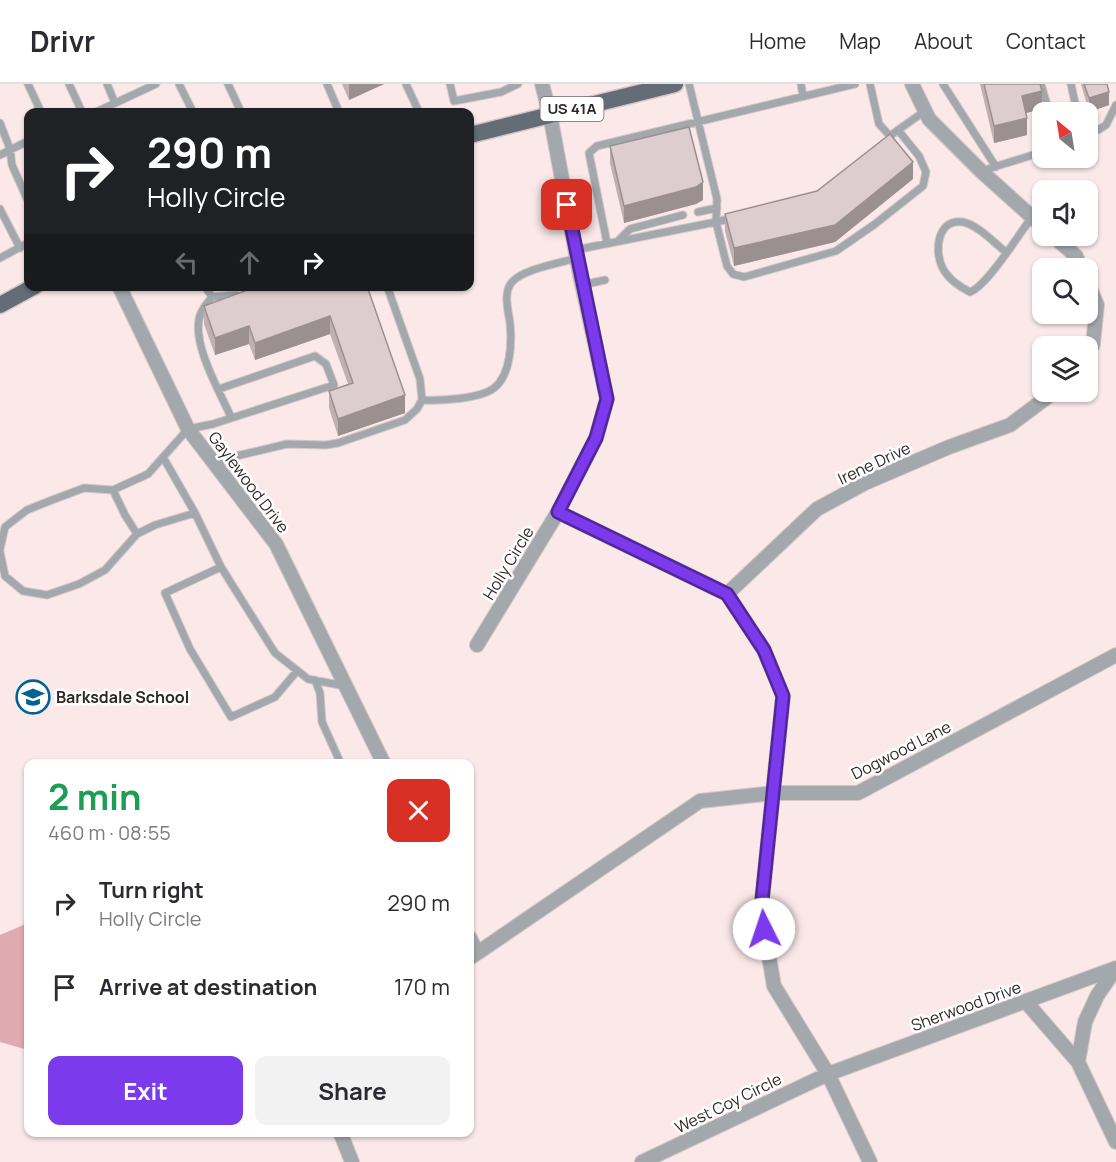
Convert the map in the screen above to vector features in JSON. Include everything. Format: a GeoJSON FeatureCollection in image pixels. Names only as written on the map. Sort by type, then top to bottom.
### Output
{"type":"FeatureCollection","features":[{"type":"Feature","properties":{"kind":"main road","name":"US 41A"},"geometry":{"type":"LineString","coordinates":[[474,134],[651,87],[675,84]]}},
{"type":"Feature","properties":{"kind":"main road"},"geometry":{"type":"LineString","coordinates":[[0,305],[26,291]]}},
{"type":"Feature","properties":{"kind":"street","name":"Holly Circle"},"geometry":{"type":"LineString","coordinates":[[477,645],[558,512],[596,438],[607,399],[542,84]]}},
{"type":"Feature","properties":{"kind":"street"},"geometry":{"type":"LineString","coordinates":[[912,84],[929,119],[981,171],[1032,217]]}},
{"type":"Feature","properties":{"kind":"street"},"geometry":{"type":"LineString","coordinates":[[1064,246],[1077,258]]}},
{"type":"Feature","properties":{"kind":"street","name":"Gaylewood Drive"},"geometry":{"type":"LineString","coordinates":[[121,291],[188,429],[276,544],[382,759]]}},
{"type":"Feature","properties":{"kind":"street","name":"Irene Drive"},"geometry":{"type":"LineString","coordinates":[[727,594],[818,509],[865,483],[949,447],[1011,425],[1041,402]]}},
{"type":"Feature","properties":{"kind":"street"},"geometry":{"type":"LineString","coordinates":[[558,512],[727,594],[764,650],[783,696],[761,910],[774,986],[828,1074],[870,1162]]}},
{"type":"Feature","properties":{"kind":"street","name":"Dogwood Lane"},"geometry":{"type":"LineString","coordinates":[[474,954],[700,801],[774,793],[858,794],[1116,655]]}},
{"type":"Feature","properties":{"kind":"street"},"geometry":{"type":"LineString","coordinates":[[1078,1062],[1085,1022],[1097,996],[1116,968]]}},
{"type":"Feature","properties":{"kind":"street","name":"Sherwood Drive"},"geometry":{"type":"LineString","coordinates":[[828,1074],[1116,968]]}},
{"type":"Feature","properties":{"kind":"street"},"geometry":{"type":"LineString","coordinates":[[1026,1002],[1078,1062],[1116,1142]]}},
{"type":"Feature","properties":{"kind":"street","name":"West Coy Circle"},"geometry":{"type":"LineString","coordinates":[[642,1162],[828,1074]]}},
{"type":"Feature","properties":{"kind":"street"},"geometry":{"type":"LineString","coordinates":[[342,1137],[352,1162]]}},
{"type":"Feature","properties":{"kind":"lane"},"geometry":{"type":"LineString","coordinates":[[28,84],[39,108]]}},
{"type":"Feature","properties":{"kind":"lane"},"geometry":{"type":"LineString","coordinates":[[69,84],[80,108]]}},
{"type":"Feature","properties":{"kind":"lane"},"geometry":{"type":"LineString","coordinates":[[106,84],[115,103]]}},
{"type":"Feature","properties":{"kind":"lane"},"geometry":{"type":"LineString","coordinates":[[179,84],[191,108]]}},
{"type":"Feature","properties":{"kind":"lane"},"geometry":{"type":"LineString","coordinates":[[228,84],[239,108]]}},
{"type":"Feature","properties":{"kind":"lane"},"geometry":{"type":"LineString","coordinates":[[327,84],[337,108]]}},
{"type":"Feature","properties":{"kind":"lane"},"geometry":{"type":"LineString","coordinates":[[406,84],[417,108]]}},
{"type":"Feature","properties":{"kind":"lane"},"geometry":{"type":"LineString","coordinates":[[450,84],[454,101],[501,92],[518,84]]}},
{"type":"Feature","properties":{"kind":"lane"},"geometry":{"type":"LineString","coordinates":[[689,84],[717,199],[716,222],[727,266],[733,274],[744,277],[836,251],[923,186],[926,172],[919,156],[898,130]]}},
{"type":"Feature","properties":{"kind":"lane"},"geometry":{"type":"LineString","coordinates":[[801,84],[803,96]]}},
{"type":"Feature","properties":{"kind":"lane"},"geometry":{"type":"LineString","coordinates":[[607,243],[589,153],[597,146],[855,84]]}},
{"type":"Feature","properties":{"kind":"lane"},"geometry":{"type":"LineString","coordinates":[[870,84],[879,124],[890,136]]}},
{"type":"Feature","properties":{"kind":"lane"},"geometry":{"type":"LineString","coordinates":[[943,84],[996,167]]}},
{"type":"Feature","properties":{"kind":"lane"},"geometry":{"type":"LineString","coordinates":[[1041,84],[1046,102]]}},
{"type":"Feature","properties":{"kind":"lane"},"geometry":{"type":"LineString","coordinates":[[1071,84],[1075,102]]}},
{"type":"Feature","properties":{"kind":"lane"},"geometry":{"type":"LineString","coordinates":[[106,108],[151,85]]}},
{"type":"Feature","properties":{"kind":"lane"},"geometry":{"type":"LineString","coordinates":[[1098,130],[1106,125],[1116,105]]}},
{"type":"Feature","properties":{"kind":"lane"},"geometry":{"type":"LineString","coordinates":[[881,142],[925,111]]}},
{"type":"Feature","properties":{"kind":"lane"},"geometry":{"type":"LineString","coordinates":[[0,123],[10,149],[12,165],[24,192]]}},
{"type":"Feature","properties":{"kind":"lane"},"geometry":{"type":"LineString","coordinates":[[0,155],[24,143]]}},
{"type":"Feature","properties":{"kind":"lane"},"geometry":{"type":"LineString","coordinates":[[981,171],[1032,155]]}},
{"type":"Feature","properties":{"kind":"lane"},"geometry":{"type":"LineString","coordinates":[[698,212],[717,208]]}},
{"type":"Feature","properties":{"kind":"lane"},"geometry":{"type":"LineString","coordinates":[[0,209],[20,248]]}},
{"type":"Feature","properties":{"kind":"lane"},"geometry":{"type":"LineString","coordinates":[[618,241],[630,229],[683,215]]}},
{"type":"Feature","properties":{"kind":"lane"},"geometry":{"type":"LineString","coordinates":[[422,400],[443,401],[492,390],[499,383],[510,356],[508,289],[512,282],[522,274],[607,243],[746,216]]}},
{"type":"Feature","properties":{"kind":"lane"},"geometry":{"type":"LineString","coordinates":[[1006,252],[971,225],[963,222],[954,222],[946,228],[937,248],[938,260],[944,271],[958,286],[970,292],[978,289],[1006,252],[1032,217]]}},
{"type":"Feature","properties":{"kind":"lane"},"geometry":{"type":"LineString","coordinates":[[0,258],[24,246]]}},
{"type":"Feature","properties":{"kind":"lane"},"geometry":{"type":"LineString","coordinates":[[582,285],[605,280]]}},
{"type":"Feature","properties":{"kind":"lane"},"geometry":{"type":"LineString","coordinates":[[208,291],[212,297]]}},
{"type":"Feature","properties":{"kind":"lane"},"geometry":{"type":"LineString","coordinates":[[214,464],[232,457],[287,444],[338,443],[405,420],[417,409],[422,400],[420,379],[389,291]]}},
{"type":"Feature","properties":{"kind":"lane"},"geometry":{"type":"LineString","coordinates":[[212,297],[231,297],[248,292]]}},
{"type":"Feature","properties":{"kind":"lane"},"geometry":{"type":"LineString","coordinates":[[212,297],[201,313],[198,327],[202,350],[231,417]]}},
{"type":"Feature","properties":{"kind":"lane"},"geometry":{"type":"LineString","coordinates":[[195,513],[155,525],[137,534],[105,570],[79,584],[47,595],[23,591],[5,576],[0,551],[5,526],[27,510],[84,488],[113,490],[148,474],[188,429],[213,424],[334,385],[326,364],[315,356],[219,389]]}},
{"type":"Feature","properties":{"kind":"lane"},"geometry":{"type":"LineString","coordinates":[[163,457],[195,513],[221,567],[275,653],[308,679],[346,686]]}},
{"type":"Feature","properties":{"kind":"lane"},"geometry":{"type":"LineString","coordinates":[[113,490],[137,534]]}},
{"type":"Feature","properties":{"kind":"lane"},"geometry":{"type":"LineString","coordinates":[[221,567],[165,593],[190,650],[217,698],[231,717],[275,697],[297,671]]}},
{"type":"Feature","properties":{"kind":"lane"},"geometry":{"type":"LineString","coordinates":[[315,680],[320,693],[322,722],[339,759]]}},
{"type":"Feature","properties":{"kind":"shaded area"},"geometry":{"type":"Polygon","coordinates":[[[24,925],[24,1049],[0,1042],[0,935],[24,925]]]}},
{"type":"Feature","properties":{"kind":"building"},"geometry":{"type":"Polygon","coordinates":[[[984,84],[1040,84],[1042,91],[1022,96],[1027,118],[994,126],[984,84]]]}},
{"type":"Feature","properties":{"kind":"building"},"geometry":{"type":"Polygon","coordinates":[[[1084,84],[1107,84],[1109,92],[1089,98],[1084,84]]]}},
{"type":"Feature","properties":{"kind":"building"},"geometry":{"type":"Polygon","coordinates":[[[689,127],[703,182],[696,187],[624,206],[610,146],[689,127]]]}},
{"type":"Feature","properties":{"kind":"building"},"geometry":{"type":"Polygon","coordinates":[[[890,134],[913,162],[835,225],[734,248],[725,214],[817,191],[890,134]]]}},
{"type":"Feature","properties":{"kind":"building"},"geometry":{"type":"Polygon","coordinates":[[[244,291],[369,291],[405,395],[338,419],[329,391],[353,383],[330,316],[255,343],[249,326],[215,338],[204,306],[244,291]]]}},
{"type":"Feature","properties":{"kind":"place","name":"Barksdale School"},"geometry":{"type":"Point","coordinates":[33,697]}},
{"type":"Feature","properties":{"kind":"route"},"geometry":{"type":"LineString","coordinates":[[567,205],[607,399],[596,438],[558,512],[727,594],[764,650],[783,696],[761,910],[764,929]]}}]}
